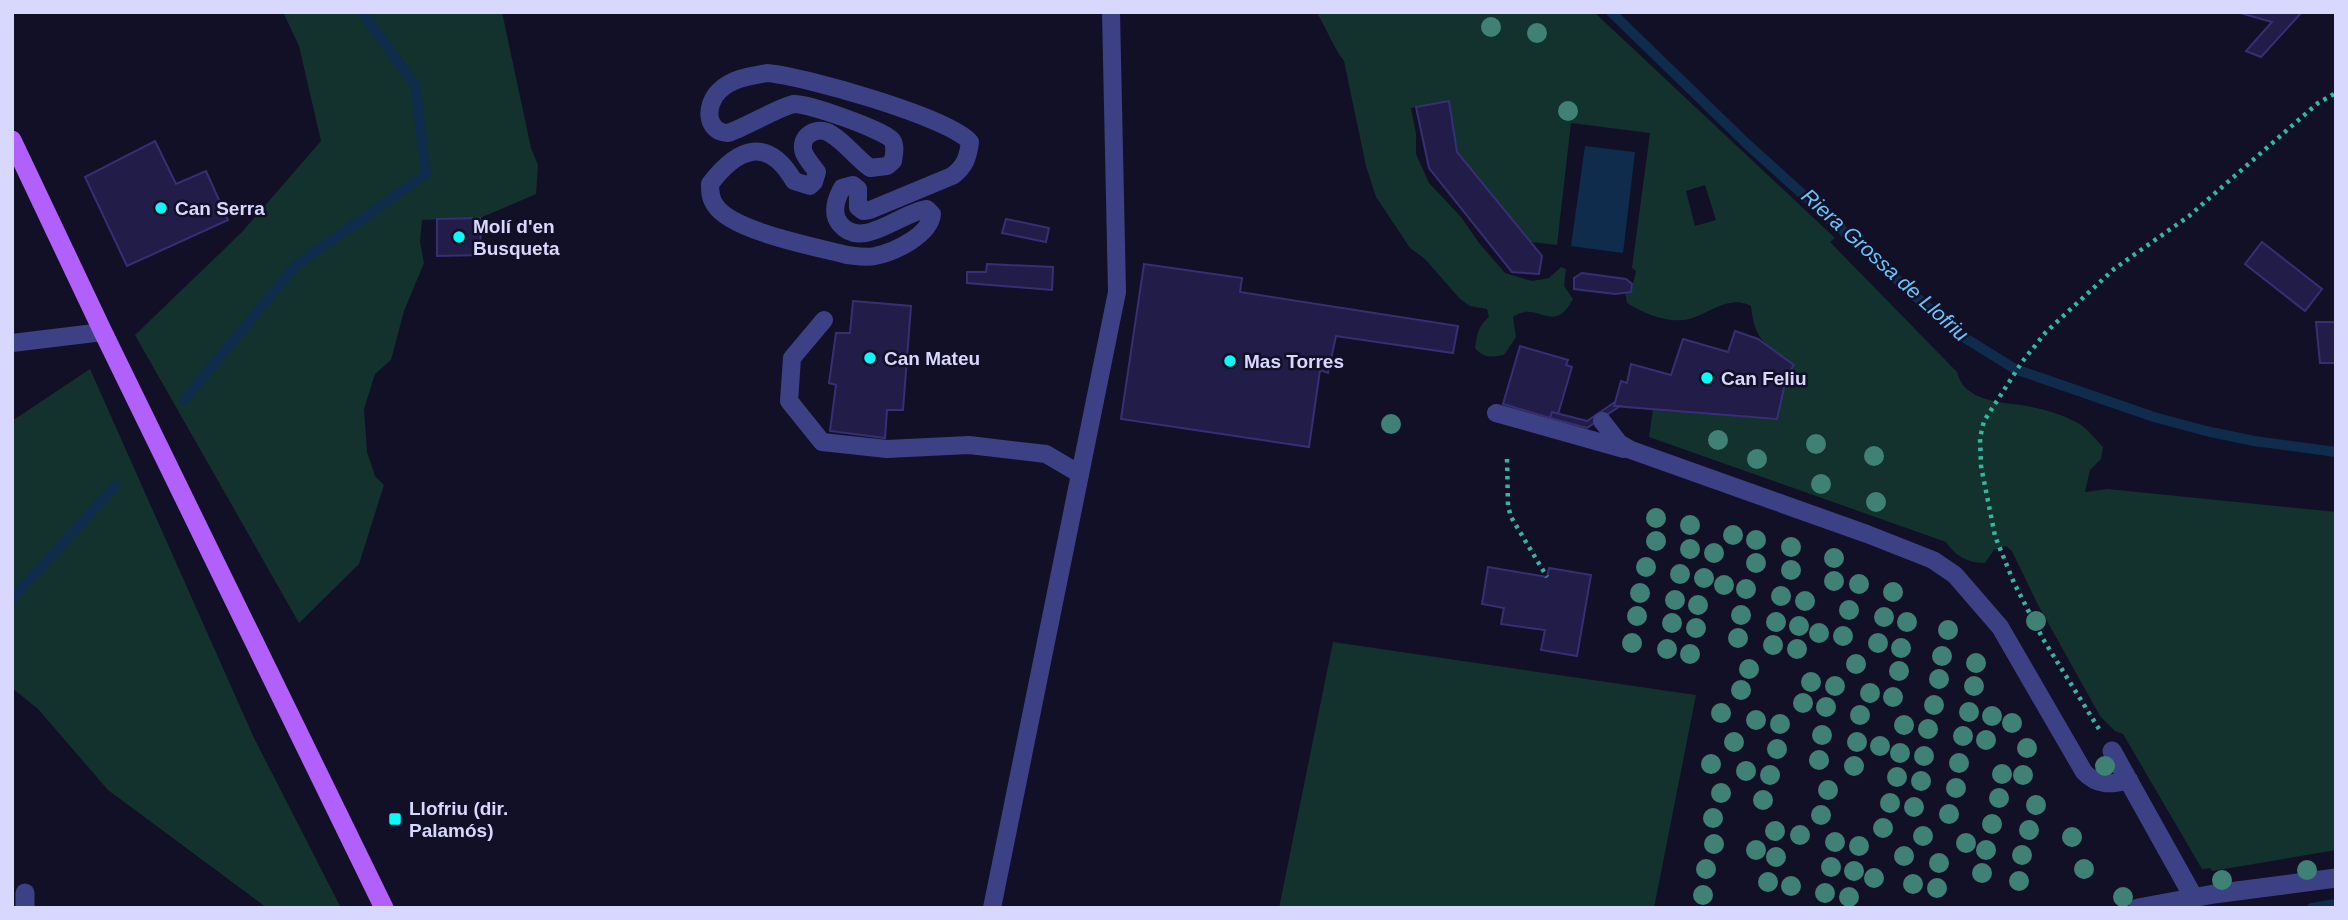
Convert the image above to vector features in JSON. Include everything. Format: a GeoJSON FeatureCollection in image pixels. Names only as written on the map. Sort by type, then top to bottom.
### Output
{"type":"FeatureCollection","features":[{"type":"Feature","properties":{"kind":"main road"},"geometry":{"type":"LineString","coordinates":[[12,140],[384,908]]}},
{"type":"Feature","properties":{"kind":"street"},"geometry":{"type":"LineString","coordinates":[[2112,751],[2194,898]]}},
{"type":"Feature","properties":{"kind":"street"},"geometry":{"type":"LineString","coordinates":[[2138,908],[2336,878]]}},
{"type":"Feature","properties":{"kind":"lane"},"geometry":{"type":"LineString","coordinates":[[992,908],[1117,292],[1111,12]]}},
{"type":"Feature","properties":{"kind":"lane"},"geometry":{"type":"LineString","coordinates":[[767,73],[804,79],[899,108],[954,130],[966,138],[970,142],[969,151],[960,171],[870,210],[863,211],[858,207],[858,190],[853,185],[842,188],[836,199],[835,212],[838,222],[845,229],[858,234],[882,228],[915,211],[927,209],[932,214],[931,222],[925,230],[903,245],[876,256],[846,255],[744,227],[724,215],[710,194],[710,184],[730,161],[748,152],[760,151],[774,155],[794,181],[810,186],[817,172],[806,157],[803,142],[805,136],[817,131],[829,132],[870,168],[887,166],[893,161],[895,147],[892,140],[875,129],[811,107],[794,104],[728,134],[719,133],[709,122],[709,114],[718,92],[733,80],[767,73]]}},
{"type":"Feature","properties":{"kind":"lane"},"geometry":{"type":"LineString","coordinates":[[824,320],[792,358],[789,401],[822,442],[887,449],[969,445],[1046,454],[1080,474]]}},
{"type":"Feature","properties":{"kind":"lane"},"geometry":{"type":"LineString","coordinates":[[12,343],[103,332]]}},
{"type":"Feature","properties":{"kind":"lane"},"geometry":{"type":"LineString","coordinates":[[1496,413],[1631,450],[1933,560],[1955,575],[2000,627],[2084,772],[2098,782],[2112,785],[2129,780]]}},
{"type":"Feature","properties":{"kind":"lane"},"geometry":{"type":"LineString","coordinates":[[1602,421],[1613,437],[1631,450]]}},
{"type":"Feature","properties":{"kind":"path"},"geometry":{"type":"LineString","coordinates":[[2112,751],[2043,639],[1995,536],[1981,466],[1980,438],[1984,421],[2022,362],[2046,332],[2114,269],[2189,216],[2318,103],[2336,93]]}},
{"type":"Feature","properties":{"kind":"path"},"geometry":{"type":"LineString","coordinates":[[1507,459],[1508,506],[1511,517],[1547,577]]}},
{"type":"Feature","properties":{"kind":"green space"},"geometry":{"type":"Polygon","coordinates":[[[283,12],[502,12],[531,148],[538,165],[536,194],[480,218],[422,220],[420,242],[424,263],[404,311],[391,360],[375,374],[364,409],[367,452],[375,476],[384,485],[359,564],[299,623],[135,335],[242,232],[321,141],[299,46],[283,12]]]}},
{"type":"Feature","properties":{"kind":"green space"},"geometry":{"type":"Polygon","coordinates":[[[1316,12],[1594,12],[1835,238],[1830,242],[1957,372],[1967,389],[1985,399],[2057,414],[2078,423],[2090,432],[2103,447],[2101,459],[2090,470],[2085,492],[2108,489],[2336,512],[2336,850],[2212,871],[2210,868],[2202,869],[2123,734],[2115,731],[2100,716],[2037,603],[2012,551],[2006,546],[1994,550],[1985,563],[1973,562],[1958,555],[1946,542],[1649,437],[1653,409],[1777,419],[1787,375],[1794,365],[1764,342],[1755,328],[1751,306],[1734,302],[1692,318],[1669,320],[1627,303],[1625,292],[1631,292],[1636,271],[1632,268],[1650,133],[1571,123],[1557,245],[1531,242],[1457,152],[1449,101],[1411,108],[1416,134],[1416,154],[1429,183],[1461,217],[1505,273],[1532,281],[1549,278],[1561,267],[1566,269],[1564,286],[1573,299],[1566,310],[1552,317],[1530,312],[1513,317],[1516,337],[1504,355],[1488,356],[1479,352],[1475,348],[1476,339],[1480,327],[1489,317],[1487,309],[1470,306],[1460,299],[1425,259],[1410,248],[1376,197],[1366,166],[1344,61],[1316,12]],[[1705,185],[1686,191],[1695,226],[1716,220],[1705,185]]]}},
{"type":"Feature","properties":{"kind":"green space"},"geometry":{"type":"Polygon","coordinates":[[[90,369],[254,738],[341,908],[267,908],[108,790],[38,709],[12,688],[12,421],[90,369]]]}},
{"type":"Feature","properties":{"kind":"green space"},"geometry":{"type":"Polygon","coordinates":[[[1333,642],[1696,695],[1654,908],[1279,908],[1333,642]]]}},
{"type":"Feature","properties":{"kind":"water"},"geometry":{"type":"Polygon","coordinates":[[[1585,146],[1635,152],[1623,253],[1571,246],[1585,146]]]}},
{"type":"Feature","properties":{"kind":"building"},"geometry":{"type":"Polygon","coordinates":[[[2237,12],[2302,12],[2261,57],[2246,51],[2272,22],[2237,12]]]}},
{"type":"Feature","properties":{"kind":"building"},"geometry":{"type":"Polygon","coordinates":[[[1449,101],[1457,152],[1542,256],[1539,274],[1512,272],[1429,168],[1416,107],[1449,101]]]}},
{"type":"Feature","properties":{"kind":"building","name":"Can Serra"},"geometry":{"type":"Polygon","coordinates":[[[155,141],[176,184],[206,171],[228,220],[127,266],[85,177],[155,141]]]}},
{"type":"Feature","properties":{"kind":"building","name":"Molí d'en Busqueta"},"geometry":{"type":"Polygon","coordinates":[[[480,218],[481,255],[437,256],[437,219],[480,218]]]}},
{"type":"Feature","properties":{"kind":"building"},"geometry":{"type":"Polygon","coordinates":[[[1006,219],[1049,228],[1046,242],[1002,233],[1006,219]]]}},
{"type":"Feature","properties":{"kind":"building"},"geometry":{"type":"Polygon","coordinates":[[[2262,242],[2322,289],[2305,311],[2245,264],[2262,242]]]}},
{"type":"Feature","properties":{"kind":"building"},"geometry":{"type":"Polygon","coordinates":[[[987,264],[1053,267],[1052,290],[967,283],[967,272],[986,272],[987,264]]]}},
{"type":"Feature","properties":{"kind":"building","name":"Mas Torres"},"geometry":{"type":"Polygon","coordinates":[[[1144,264],[1242,278],[1240,292],[1458,326],[1453,353],[1336,336],[1328,373],[1320,370],[1309,447],[1121,419],[1144,264]]]}},
{"type":"Feature","properties":{"kind":"building"},"geometry":{"type":"Polygon","coordinates":[[[1582,273],[1626,279],[1632,284],[1631,292],[1615,294],[1574,289],[1574,278],[1582,273]]]}},
{"type":"Feature","properties":{"kind":"building","name":"Can Mateu"},"geometry":{"type":"Polygon","coordinates":[[[853,301],[911,306],[903,410],[887,410],[885,438],[830,431],[836,385],[829,383],[836,333],[850,333],[853,301]]]}},
{"type":"Feature","properties":{"kind":"building"},"geometry":{"type":"Polygon","coordinates":[[[2316,322],[2336,322],[2336,363],[2320,363],[2316,322]]]}},
{"type":"Feature","properties":{"kind":"building","name":"Can Feliu"},"geometry":{"type":"Polygon","coordinates":[[[1735,331],[1758,339],[1794,365],[1787,375],[1777,419],[1614,406],[1621,381],[1627,383],[1631,364],[1671,375],[1683,339],[1728,352],[1735,331]]]}},
{"type":"Feature","properties":{"kind":"building"},"geometry":{"type":"Polygon","coordinates":[[[1520,346],[1568,360],[1566,365],[1572,367],[1558,414],[1552,412],[1550,418],[1503,404],[1520,346]]]}},
{"type":"Feature","properties":{"kind":"building"},"geometry":{"type":"Polygon","coordinates":[[[1615,402],[1614,406],[1620,406],[1587,428],[1550,418],[1552,412],[1587,421],[1615,402]]]}},
{"type":"Feature","properties":{"kind":"building"},"geometry":{"type":"Polygon","coordinates":[[[1488,567],[1547,577],[1549,568],[1591,575],[1577,656],[1541,650],[1545,630],[1501,624],[1504,608],[1482,604],[1488,567]]]}},
{"type":"Feature","properties":{"kind":"waterway","name":"Riera Grossa de Llofriu"},"geometry":{"type":"LineString","coordinates":[[184,400],[296,265],[426,174],[415,85],[362,12]]}},
{"type":"Feature","properties":{"kind":"waterway","name":"Riera Grossa de Llofriu"},"geometry":{"type":"LineString","coordinates":[[1611,12],[1747,144],[1923,303],[1965,338],[2015,369],[2154,417],[2206,431],[2254,441],[2336,452]]}},
{"type":"Feature","properties":{"kind":"waterway","name":"Riera Grossa de Llofriu"},"geometry":{"type":"LineString","coordinates":[[12,599],[115,486]]}},
{"type":"Feature","properties":{"kind":"waterway"},"geometry":{"type":"LineString","coordinates":[[2312,908],[2336,904]]}},
{"type":"Feature","properties":{"kind":"place","name":"Can Serra"},"geometry":{"type":"Point","coordinates":[161,208]}},
{"type":"Feature","properties":{"kind":"place","name":"Molí d'en Busqueta"},"geometry":{"type":"Point","coordinates":[459,237]}},
{"type":"Feature","properties":{"kind":"place","name":"Can Mateu"},"geometry":{"type":"Point","coordinates":[870,358]}},
{"type":"Feature","properties":{"kind":"place","name":"Mas Torres"},"geometry":{"type":"Point","coordinates":[1230,361]}},
{"type":"Feature","properties":{"kind":"place","name":"Can Feliu"},"geometry":{"type":"Point","coordinates":[1707,378]}},
{"type":"Feature","properties":{"kind":"place","name":"Llofriu (dir. Palamós)"},"geometry":{"type":"Point","coordinates":[395,819]}}]}
